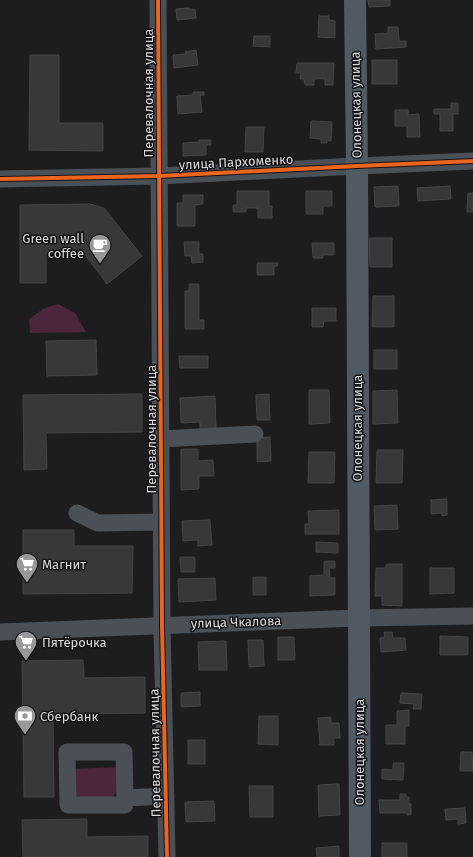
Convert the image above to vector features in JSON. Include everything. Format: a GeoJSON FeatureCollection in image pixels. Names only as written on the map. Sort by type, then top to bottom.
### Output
{"type":"FeatureCollection","features":[{"type":"Feature","properties":{"kind":"main road","name":"Олонецкая улица"},"geometry":{"type":"LineString","coordinates":[[355,0],[360,857]]}},
{"type":"Feature","properties":{"kind":"street","name":"Перевалочная улица"},"geometry":{"type":"LineString","coordinates":[[158,0],[162,625],[167,857]]}},
{"type":"Feature","properties":{"kind":"street","name":"улица Пархоменко"},"geometry":{"type":"LineString","coordinates":[[0,179],[159,176],[473,161]]}},
{"type":"Feature","properties":{"kind":"street"},"geometry":{"type":"LineString","coordinates":[[161,439],[255,434]]}},
{"type":"Feature","properties":{"kind":"street"},"geometry":{"type":"LineString","coordinates":[[77,513],[98,523],[161,522]]}},
{"type":"Feature","properties":{"kind":"street","name":"улица Чкалова"},"geometry":{"type":"LineString","coordinates":[[0,632],[358,618],[473,616]]}},
{"type":"Feature","properties":{"kind":"street"},"geometry":{"type":"LineString","coordinates":[[67,752],[124,752],[125,798],[125,805],[68,805],[67,752]]}},
{"type":"Feature","properties":{"kind":"street"},"geometry":{"type":"LineString","coordinates":[[125,798],[166,796]]}},
{"type":"Feature","properties":{"kind":"shaded area"},"geometry":{"type":"Polygon","coordinates":[[[58,304],[75,313],[86,332],[30,333],[29,319],[43,309],[58,304]]]}},
{"type":"Feature","properties":{"kind":"shaded area"},"geometry":{"type":"Polygon","coordinates":[[[119,767],[119,789],[111,799],[76,800],[69,769],[119,767]]]}},
{"type":"Feature","properties":{"kind":"building"},"geometry":{"type":"Polygon","coordinates":[[[368,0],[390,0],[390,6],[369,7],[368,0]]]}},
{"type":"Feature","properties":{"kind":"building"},"geometry":{"type":"Polygon","coordinates":[[[176,9],[195,9],[196,18],[177,20],[176,9]]]}},
{"type":"Feature","properties":{"kind":"building"},"geometry":{"type":"Polygon","coordinates":[[[319,16],[329,16],[329,20],[335,21],[335,38],[318,37],[319,16]]]}},
{"type":"Feature","properties":{"kind":"building"},"geometry":{"type":"Polygon","coordinates":[[[388,27],[398,27],[399,41],[406,41],[406,47],[376,49],[375,34],[388,33],[388,27]]]}},
{"type":"Feature","properties":{"kind":"building"},"geometry":{"type":"Polygon","coordinates":[[[254,36],[270,36],[270,47],[253,46],[254,36]]]}},
{"type":"Feature","properties":{"kind":"building"},"geometry":{"type":"Polygon","coordinates":[[[196,50],[198,65],[174,68],[173,55],[186,54],[185,52],[196,50]]]}},
{"type":"Feature","properties":{"kind":"building"},"geometry":{"type":"Polygon","coordinates":[[[30,55],[59,55],[59,123],[103,123],[103,151],[29,150],[30,55]]]}},
{"type":"Feature","properties":{"kind":"building"},"geometry":{"type":"Polygon","coordinates":[[[372,60],[397,60],[397,84],[372,84],[372,60]]]}},
{"type":"Feature","properties":{"kind":"building"},"geometry":{"type":"Polygon","coordinates":[[[297,63],[334,63],[333,85],[325,85],[325,79],[314,79],[314,85],[305,85],[304,79],[300,79],[301,73],[296,73],[297,63]]]}},
{"type":"Feature","properties":{"kind":"building"},"geometry":{"type":"Polygon","coordinates":[[[193,92],[204,92],[204,95],[200,95],[202,112],[178,114],[177,96],[193,95],[193,92]]]}},
{"type":"Feature","properties":{"kind":"building"},"geometry":{"type":"Polygon","coordinates":[[[451,103],[458,103],[458,114],[453,114],[453,131],[440,131],[440,114],[434,114],[434,109],[451,109],[451,103]]]}},
{"type":"Feature","properties":{"kind":"building"},"geometry":{"type":"Polygon","coordinates":[[[395,110],[408,110],[408,115],[419,114],[420,137],[407,137],[407,126],[395,126],[395,110]]]}},
{"type":"Feature","properties":{"kind":"building"},"geometry":{"type":"Polygon","coordinates":[[[311,121],[332,122],[331,141],[327,140],[327,143],[321,143],[321,139],[310,138],[311,121]]]}},
{"type":"Feature","properties":{"kind":"building"},"geometry":{"type":"Polygon","coordinates":[[[246,127],[264,127],[263,152],[245,152],[246,127]]]}},
{"type":"Feature","properties":{"kind":"building"},"geometry":{"type":"Polygon","coordinates":[[[199,140],[211,140],[211,145],[206,145],[206,155],[183,156],[183,143],[199,142],[199,140]]]}},
{"type":"Feature","properties":{"kind":"building"},"geometry":{"type":"Polygon","coordinates":[[[398,186],[399,206],[375,207],[374,187],[398,186]]]}},
{"type":"Feature","properties":{"kind":"building"},"geometry":{"type":"Polygon","coordinates":[[[450,186],[451,199],[418,201],[417,188],[450,186]]]}},
{"type":"Feature","properties":{"kind":"building"},"geometry":{"type":"Polygon","coordinates":[[[237,191],[269,191],[269,206],[272,206],[272,218],[258,218],[258,208],[246,208],[246,212],[233,212],[233,205],[237,205],[237,191]]]}},
{"type":"Feature","properties":{"kind":"building"},"geometry":{"type":"Polygon","coordinates":[[[306,191],[332,191],[332,206],[323,206],[323,214],[306,214],[306,191]]]}},
{"type":"Feature","properties":{"kind":"building"},"geometry":{"type":"Polygon","coordinates":[[[468,193],[473,193],[473,212],[467,212],[468,193]]]}},
{"type":"Feature","properties":{"kind":"building"},"geometry":{"type":"Polygon","coordinates":[[[183,195],[203,195],[203,204],[195,205],[195,226],[177,226],[177,203],[183,203],[183,195]]]}},
{"type":"Feature","properties":{"kind":"building"},"geometry":{"type":"Polygon","coordinates":[[[90,204],[104,208],[142,256],[107,284],[83,252],[46,253],[46,283],[20,283],[20,205],[90,204]]]}},
{"type":"Feature","properties":{"kind":"building"},"geometry":{"type":"Polygon","coordinates":[[[369,238],[392,238],[392,267],[370,267],[369,238]]]}},
{"type":"Feature","properties":{"kind":"building"},"geometry":{"type":"Polygon","coordinates":[[[184,242],[199,242],[199,254],[203,254],[203,262],[192,263],[191,256],[185,256],[184,242]]]}},
{"type":"Feature","properties":{"kind":"building"},"geometry":{"type":"Polygon","coordinates":[[[312,243],[334,243],[334,255],[323,255],[323,258],[313,258],[312,243]]]}},
{"type":"Feature","properties":{"kind":"building"},"geometry":{"type":"Polygon","coordinates":[[[257,263],[278,263],[277,266],[274,266],[274,275],[257,275],[257,263]]]}},
{"type":"Feature","properties":{"kind":"building"},"geometry":{"type":"Polygon","coordinates":[[[189,284],[199,284],[199,320],[204,320],[204,329],[185,329],[185,291],[189,291],[189,284]]]}},
{"type":"Feature","properties":{"kind":"building"},"geometry":{"type":"Polygon","coordinates":[[[373,296],[394,296],[394,327],[372,327],[373,296]]]}},
{"type":"Feature","properties":{"kind":"building"},"geometry":{"type":"Polygon","coordinates":[[[312,308],[336,308],[336,321],[324,321],[323,327],[312,327],[312,308]]]}},
{"type":"Feature","properties":{"kind":"building"},"geometry":{"type":"Polygon","coordinates":[[[96,340],[97,375],[47,376],[46,341],[96,340]]]}},
{"type":"Feature","properties":{"kind":"building"},"geometry":{"type":"Polygon","coordinates":[[[374,350],[397,350],[397,369],[374,369],[374,350]]]}},
{"type":"Feature","properties":{"kind":"building"},"geometry":{"type":"Polygon","coordinates":[[[179,356],[208,356],[208,368],[180,368],[179,356]]]}},
{"type":"Feature","properties":{"kind":"building"},"geometry":{"type":"Polygon","coordinates":[[[309,390],[329,390],[330,423],[309,424],[309,390]]]}},
{"type":"Feature","properties":{"kind":"building"},"geometry":{"type":"Polygon","coordinates":[[[397,390],[398,423],[373,424],[373,391],[397,390]]]}},
{"type":"Feature","properties":{"kind":"building"},"geometry":{"type":"Polygon","coordinates":[[[142,394],[142,432],[46,433],[47,469],[24,470],[23,395],[142,394]]]}},
{"type":"Feature","properties":{"kind":"building"},"geometry":{"type":"Polygon","coordinates":[[[269,394],[270,420],[257,420],[256,395],[269,394]]]}},
{"type":"Feature","properties":{"kind":"building"},"geometry":{"type":"Polygon","coordinates":[[[215,396],[216,429],[200,429],[200,422],[181,423],[180,398],[215,396]]]}},
{"type":"Feature","properties":{"kind":"building"},"geometry":{"type":"Polygon","coordinates":[[[270,437],[271,461],[257,462],[257,438],[270,437]]]}},
{"type":"Feature","properties":{"kind":"building"},"geometry":{"type":"Polygon","coordinates":[[[181,449],[198,449],[198,461],[213,460],[214,476],[199,476],[199,489],[181,490],[181,449]]]}},
{"type":"Feature","properties":{"kind":"building"},"geometry":{"type":"Polygon","coordinates":[[[377,450],[403,450],[402,483],[376,483],[377,450]]]}},
{"type":"Feature","properties":{"kind":"building"},"geometry":{"type":"Polygon","coordinates":[[[309,452],[335,452],[334,483],[308,483],[309,452]]]}},
{"type":"Feature","properties":{"kind":"building"},"geometry":{"type":"Polygon","coordinates":[[[447,499],[447,515],[442,516],[442,513],[431,514],[431,500],[447,499]]]}},
{"type":"Feature","properties":{"kind":"building"},"geometry":{"type":"Polygon","coordinates":[[[397,505],[398,529],[375,530],[374,506],[397,505]]]}},
{"type":"Feature","properties":{"kind":"building"},"geometry":{"type":"Polygon","coordinates":[[[339,510],[339,534],[305,534],[305,524],[309,524],[308,511],[339,510]]]}},
{"type":"Feature","properties":{"kind":"building"},"geometry":{"type":"Polygon","coordinates":[[[210,520],[212,545],[198,546],[198,540],[183,541],[182,521],[210,520]]]}},
{"type":"Feature","properties":{"kind":"building"},"geometry":{"type":"Polygon","coordinates":[[[23,530],[74,530],[74,546],[133,546],[132,593],[23,594],[23,530]]]}},
{"type":"Feature","properties":{"kind":"building"},"geometry":{"type":"Polygon","coordinates":[[[316,542],[338,543],[338,553],[316,552],[316,542]]]}},
{"type":"Feature","properties":{"kind":"building"},"geometry":{"type":"Polygon","coordinates":[[[180,557],[195,557],[195,572],[181,572],[180,557]]]}},
{"type":"Feature","properties":{"kind":"building"},"geometry":{"type":"Polygon","coordinates":[[[324,561],[335,561],[335,568],[329,568],[330,578],[335,578],[335,595],[310,596],[310,576],[324,575],[324,561]]]}},
{"type":"Feature","properties":{"kind":"building"},"geometry":{"type":"Polygon","coordinates":[[[387,564],[402,564],[402,606],[382,605],[382,596],[375,596],[376,568],[385,568],[387,564]]]}},
{"type":"Feature","properties":{"kind":"building"},"geometry":{"type":"Polygon","coordinates":[[[430,568],[454,568],[454,593],[430,594],[430,568]]]}},
{"type":"Feature","properties":{"kind":"building"},"geometry":{"type":"Polygon","coordinates":[[[253,577],[266,577],[266,595],[253,595],[253,577]]]}},
{"type":"Feature","properties":{"kind":"building"},"geometry":{"type":"Polygon","coordinates":[[[215,578],[216,600],[179,602],[178,579],[215,578]]]}},
{"type":"Feature","properties":{"kind":"building"},"geometry":{"type":"Polygon","coordinates":[[[384,632],[392,632],[393,638],[405,638],[406,650],[381,652],[380,638],[385,637],[384,632]]]}},
{"type":"Feature","properties":{"kind":"building"},"geometry":{"type":"Polygon","coordinates":[[[440,636],[468,637],[468,655],[440,655],[440,636]]]}},
{"type":"Feature","properties":{"kind":"building"},"geometry":{"type":"Polygon","coordinates":[[[278,637],[294,637],[295,660],[278,660],[278,637]]]}},
{"type":"Feature","properties":{"kind":"building"},"geometry":{"type":"Polygon","coordinates":[[[248,640],[263,640],[264,666],[249,667],[248,640]]]}},
{"type":"Feature","properties":{"kind":"building"},"geometry":{"type":"Polygon","coordinates":[[[226,641],[227,670],[199,670],[198,642],[226,641]]]}},
{"type":"Feature","properties":{"kind":"building"},"geometry":{"type":"Polygon","coordinates":[[[83,660],[84,678],[145,677],[145,713],[53,714],[54,797],[24,797],[22,661],[83,660]]]}},
{"type":"Feature","properties":{"kind":"building"},"geometry":{"type":"Polygon","coordinates":[[[200,692],[200,706],[181,707],[181,693],[200,692]]]}},
{"type":"Feature","properties":{"kind":"building"},"geometry":{"type":"Polygon","coordinates":[[[401,693],[422,694],[421,709],[413,709],[414,704],[400,703],[401,693]]]}},
{"type":"Feature","properties":{"kind":"building"},"geometry":{"type":"Polygon","coordinates":[[[409,710],[409,726],[405,726],[405,744],[386,744],[386,725],[397,725],[397,711],[409,710]]]}},
{"type":"Feature","properties":{"kind":"building"},"geometry":{"type":"Polygon","coordinates":[[[259,716],[278,716],[278,745],[258,744],[259,716]]]}},
{"type":"Feature","properties":{"kind":"building"},"geometry":{"type":"Polygon","coordinates":[[[331,717],[331,723],[339,723],[340,738],[334,738],[334,745],[320,745],[318,718],[331,717]]]}},
{"type":"Feature","properties":{"kind":"building"},"geometry":{"type":"Polygon","coordinates":[[[188,740],[205,740],[205,764],[188,764],[188,740]]]}},
{"type":"Feature","properties":{"kind":"building"},"geometry":{"type":"Polygon","coordinates":[[[461,752],[472,752],[473,771],[460,771],[461,752]]]}},
{"type":"Feature","properties":{"kind":"building"},"geometry":{"type":"Polygon","coordinates":[[[393,763],[404,763],[403,780],[382,779],[382,769],[393,770],[393,763]]]}},
{"type":"Feature","properties":{"kind":"building"},"geometry":{"type":"Polygon","coordinates":[[[339,784],[340,815],[319,816],[318,785],[339,784]]]}},
{"type":"Feature","properties":{"kind":"building"},"geometry":{"type":"Polygon","coordinates":[[[249,786],[273,786],[273,817],[250,817],[249,786]]]}},
{"type":"Feature","properties":{"kind":"building"},"geometry":{"type":"Polygon","coordinates":[[[400,794],[406,794],[406,797],[409,797],[409,804],[411,804],[411,815],[407,815],[407,813],[380,813],[379,800],[400,800],[400,794]]]}},
{"type":"Feature","properties":{"kind":"building"},"geometry":{"type":"Polygon","coordinates":[[[214,801],[215,821],[186,822],[185,802],[214,801]]]}},
{"type":"Feature","properties":{"kind":"building"},"geometry":{"type":"Polygon","coordinates":[[[465,808],[466,823],[458,824],[458,819],[446,820],[445,809],[465,808]]]}},
{"type":"Feature","properties":{"kind":"building"},"geometry":{"type":"Polygon","coordinates":[[[87,819],[87,837],[148,836],[148,857],[23,857],[22,820],[87,819]]]}},
{"type":"Feature","properties":{"kind":"building"},"geometry":{"type":"Polygon","coordinates":[[[382,843],[407,843],[407,857],[382,857],[382,843]]]}},
{"type":"Feature","properties":{"kind":"building"},"geometry":{"type":"Polygon","coordinates":[[[339,846],[339,857],[317,857],[316,848],[339,846]]]}},
{"type":"Feature","properties":{"kind":"cycle path"},"geometry":{"type":"LineString","coordinates":[[158,0],[162,625],[167,857]]}},
{"type":"Feature","properties":{"kind":"cycle path"},"geometry":{"type":"LineString","coordinates":[[0,179],[159,176],[473,161]]}},
{"type":"Feature","properties":{"kind":"place","name":"Green wall coffee"},"geometry":{"type":"Point","coordinates":[100,264]}},
{"type":"Feature","properties":{"kind":"place","name":"Магнит"},"geometry":{"type":"Point","coordinates":[27,584]}},
{"type":"Feature","properties":{"kind":"place","name":"Пятёрочка"},"geometry":{"type":"Point","coordinates":[26,662]}},
{"type":"Feature","properties":{"kind":"place","name":"Сбербанк"},"geometry":{"type":"Point","coordinates":[25,736]}}]}
